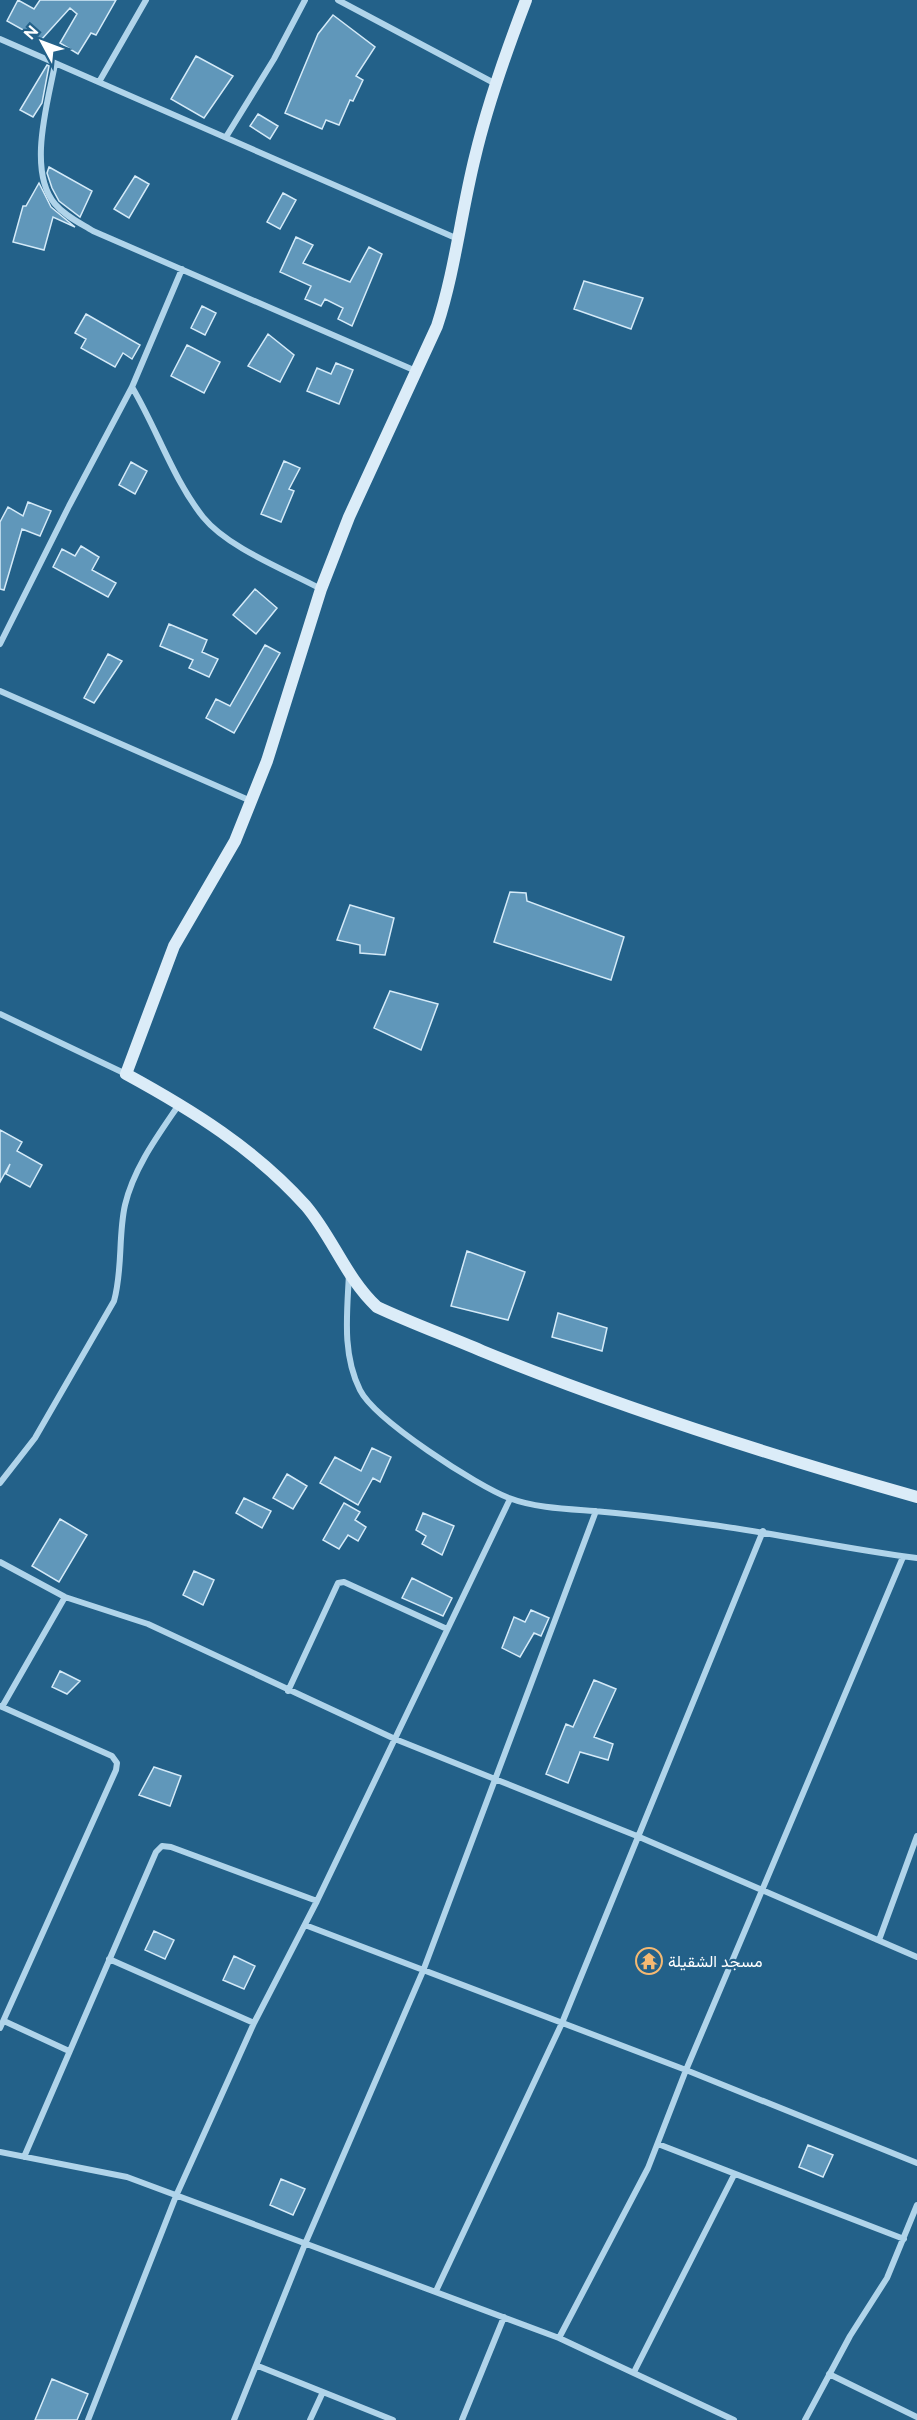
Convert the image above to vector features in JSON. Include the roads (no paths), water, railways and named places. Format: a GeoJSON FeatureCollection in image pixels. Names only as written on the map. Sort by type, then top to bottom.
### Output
{"type":"FeatureCollection","features":[{"type":"Feature","properties":{"kind":"street"},"geometry":{"type":"LineString","coordinates":[[99,82],[146,0]]}},
{"type":"Feature","properties":{"kind":"street"},"geometry":{"type":"LineString","coordinates":[[226,137],[274,59],[305,0]]}},
{"type":"Feature","properties":{"kind":"street"},"geometry":{"type":"LineString","coordinates":[[338,0],[494,83]]}},
{"type":"Feature","properties":{"kind":"street"},"geometry":{"type":"LineString","coordinates":[[126,1074],[174,946],[235,842],[274,739],[321,589],[375,456],[437,326],[448,293],[494,83],[526,0]]}},
{"type":"Feature","properties":{"kind":"street"},"geometry":{"type":"LineString","coordinates":[[0,39],[458,239]]}},
{"type":"Feature","properties":{"kind":"street"},"geometry":{"type":"LineString","coordinates":[[55,64],[43,132],[42,153],[43,183],[54,204],[93,231],[416,371]]}},
{"type":"Feature","properties":{"kind":"street"},"geometry":{"type":"LineString","coordinates":[[0,644],[132,387],[182,269]]}},
{"type":"Feature","properties":{"kind":"street"},"geometry":{"type":"LineString","coordinates":[[132,387],[185,491],[204,519],[233,542],[321,589]]}},
{"type":"Feature","properties":{"kind":"street"},"geometry":{"type":"LineString","coordinates":[[0,691],[251,801]]}},
{"type":"Feature","properties":{"kind":"street"},"geometry":{"type":"LineString","coordinates":[[0,1014],[126,1074],[180,1103],[235,1140],[306,1206],[349,1274],[364,1295],[377,1306],[552,1380],[639,1412],[798,1464],[917,1497]]}},
{"type":"Feature","properties":{"kind":"street"},"geometry":{"type":"LineString","coordinates":[[0,1483],[35,1438],[114,1301],[119,1281],[122,1228],[128,1197],[153,1142],[180,1103]]}},
{"type":"Feature","properties":{"kind":"street"},"geometry":{"type":"LineString","coordinates":[[349,1274],[348,1348],[352,1371],[361,1392],[377,1413],[399,1430],[485,1486],[510,1499],[763,1530],[917,1558]]}},
{"type":"Feature","properties":{"kind":"street"},"geometry":{"type":"LineString","coordinates":[[88,2420],[176,2196],[254,2023],[317,1901],[510,1499]]}},
{"type":"Feature","properties":{"kind":"street"},"geometry":{"type":"LineString","coordinates":[[234,2420],[258,2366],[305,2244],[423,1971],[596,1511]]}},
{"type":"Feature","properties":{"kind":"street"},"geometry":{"type":"LineString","coordinates":[[436,2291],[562,2023],[763,1530]]}},
{"type":"Feature","properties":{"kind":"street"},"geometry":{"type":"LineString","coordinates":[[559,2338],[636,2192],[658,2144],[686,2070],[764,1892],[903,1557]]}},
{"type":"Feature","properties":{"kind":"street"},"geometry":{"type":"LineString","coordinates":[[0,1562],[65,1597],[148,1624],[395,1739],[637,1836],[917,1957]]}},
{"type":"Feature","properties":{"kind":"street"},"geometry":{"type":"LineString","coordinates":[[288,1691],[338,1583],[344,1582],[447,1629]]}},
{"type":"Feature","properties":{"kind":"street"},"geometry":{"type":"LineString","coordinates":[[0,2028],[116,1770],[117,1763],[112,1756],[1,1707],[65,1597]]}},
{"type":"Feature","properties":{"kind":"street"},"geometry":{"type":"LineString","coordinates":[[879,1940],[917,1836]]}},
{"type":"Feature","properties":{"kind":"street"},"geometry":{"type":"LineString","coordinates":[[24,2157],[156,1852],[162,1846],[317,1901]]}},
{"type":"Feature","properties":{"kind":"street"},"geometry":{"type":"LineString","coordinates":[[305,1925],[686,2070],[917,2163]]}},
{"type":"Feature","properties":{"kind":"street"},"geometry":{"type":"LineString","coordinates":[[109,1959],[254,2023]]}},
{"type":"Feature","properties":{"kind":"street"},"geometry":{"type":"LineString","coordinates":[[4,2021],[69,2051]]}},
{"type":"Feature","properties":{"kind":"street"},"geometry":{"type":"LineString","coordinates":[[658,2144],[904,2239]]}},
{"type":"Feature","properties":{"kind":"street"},"geometry":{"type":"LineString","coordinates":[[0,2152],[127,2177],[559,2338],[734,2420]]}},
{"type":"Feature","properties":{"kind":"street"},"geometry":{"type":"LineString","coordinates":[[634,2372],[734,2175]]}},
{"type":"Feature","properties":{"kind":"street"},"geometry":{"type":"LineString","coordinates":[[805,2420],[829,2374],[876,2298],[904,2239],[917,2205]]}},
{"type":"Feature","properties":{"kind":"street"},"geometry":{"type":"LineString","coordinates":[[462,2420],[504,2317]]}},
{"type":"Feature","properties":{"kind":"street"},"geometry":{"type":"LineString","coordinates":[[258,2366],[322,2394],[393,2420]]}},
{"type":"Feature","properties":{"kind":"street"},"geometry":{"type":"LineString","coordinates":[[829,2374],[917,2417]]}},
{"type":"Feature","properties":{"kind":"street"},"geometry":{"type":"LineString","coordinates":[[310,2420],[322,2394]]}},
{"type":"Feature","properties":{"kind":"place","name":"مسجد الشقيلة"},"geometry":{"type":"Point","coordinates":[649,1961]}}]}
